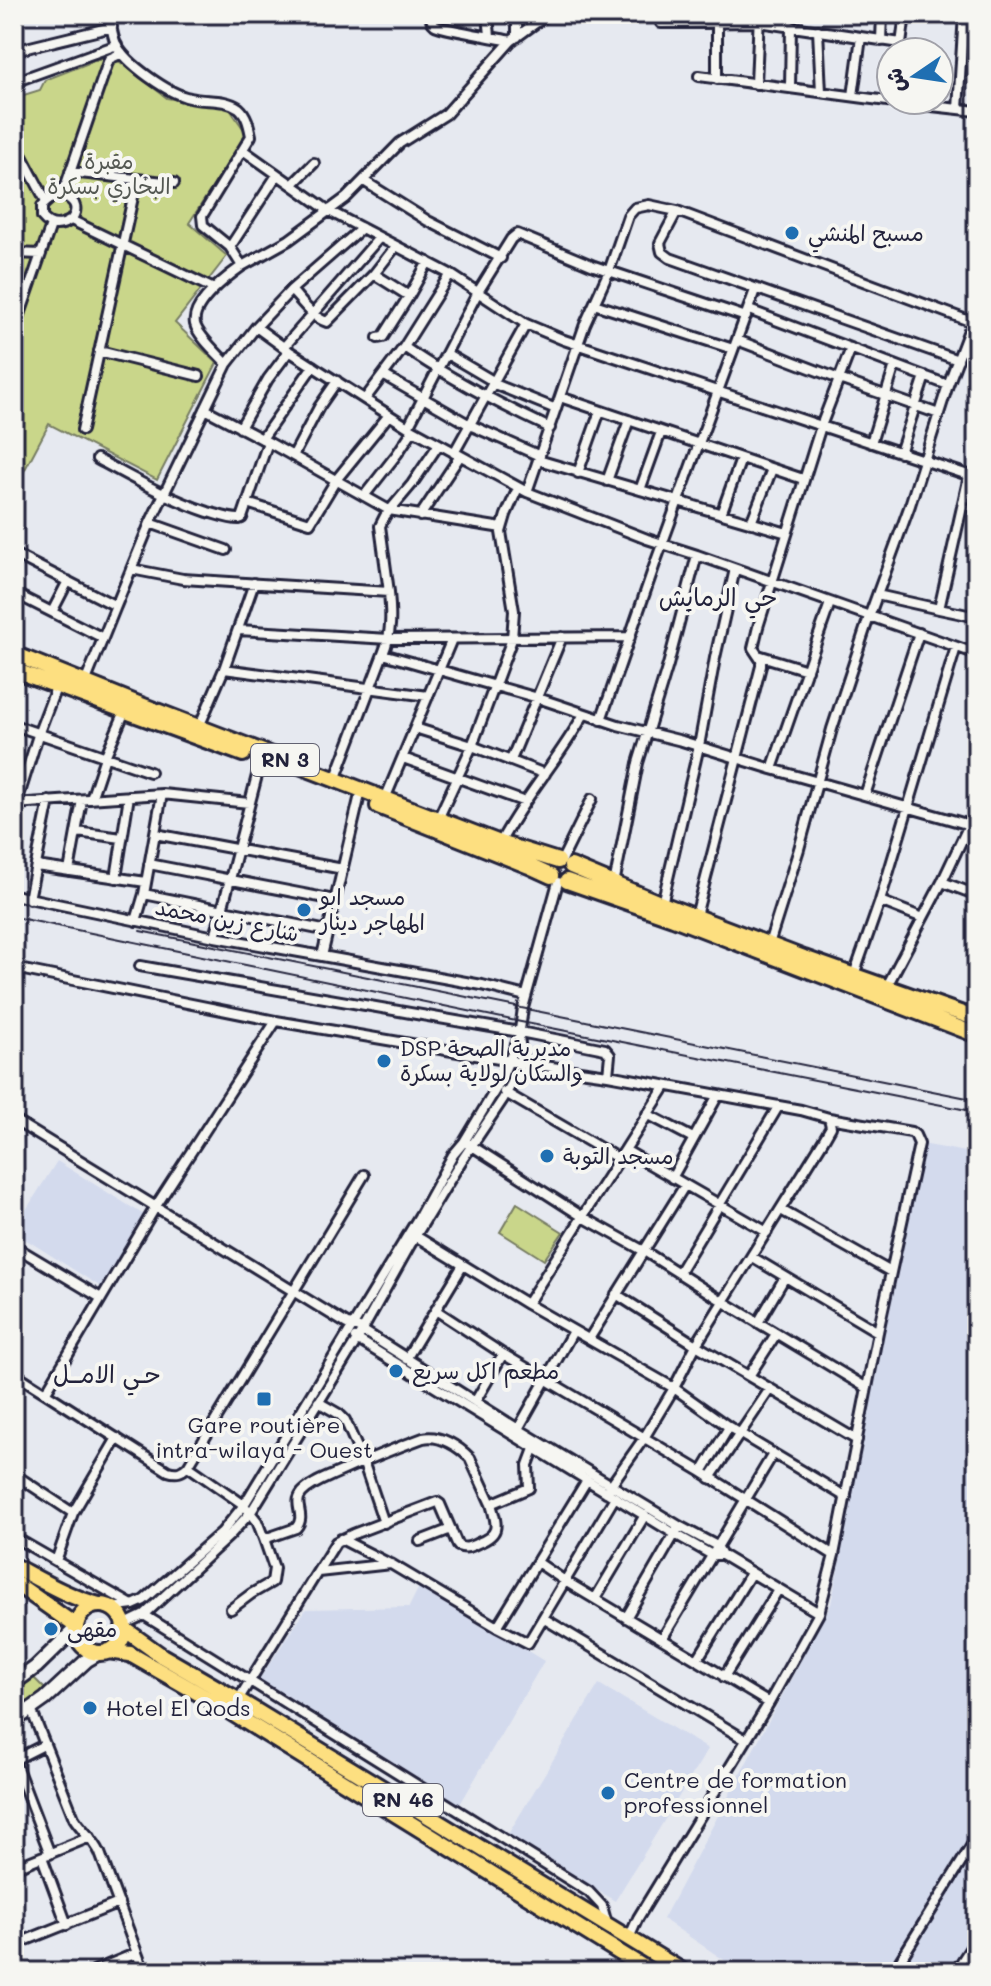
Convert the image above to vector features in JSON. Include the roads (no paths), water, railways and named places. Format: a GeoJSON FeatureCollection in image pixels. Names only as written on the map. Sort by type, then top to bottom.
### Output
{"type":"FeatureCollection","features":[{"type":"Feature","properties":{"kind":"main road","name":"RN 3"},"geometry":{"type":"LineString","coordinates":[[14,654],[500,843],[564,862],[662,904],[977,1019]]}},
{"type":"Feature","properties":{"kind":"main road","name":"RN 3"},"geometry":{"type":"LineString","coordinates":[[14,670],[261,760],[559,880],[673,918],[977,1035]]}},
{"type":"Feature","properties":{"kind":"main road"},"geometry":{"type":"LineString","coordinates":[[559,880],[552,865],[564,862]]}},
{"type":"Feature","properties":{"kind":"main road"},"geometry":{"type":"LineString","coordinates":[[14,1566],[73,1597],[107,1607],[121,1618],[120,1642],[104,1652],[91,1651],[79,1641],[76,1627],[79,1618],[89,1608],[107,1607]]}},
{"type":"Feature","properties":{"kind":"main road"},"geometry":{"type":"LineString","coordinates":[[14,1582],[76,1627]]}},
{"type":"Feature","properties":{"kind":"main road","name":"RN 46"},"geometry":{"type":"LineString","coordinates":[[123,1626],[162,1656],[684,1972]]}},
{"type":"Feature","properties":{"kind":"main road","name":"RN 46"},"geometry":{"type":"LineString","coordinates":[[104,1652],[130,1654],[219,1705],[651,1972]]}},
{"type":"Feature","properties":{"kind":"street"},"geometry":{"type":"LineString","coordinates":[[109,14],[119,49],[141,71],[168,90],[190,98],[228,103],[245,115],[251,136],[202,216],[203,225],[230,247],[242,266]]}},
{"type":"Feature","properties":{"kind":"street"},"geometry":{"type":"LineString","coordinates":[[430,14],[433,23],[440,28],[514,39]]}},
{"type":"Feature","properties":{"kind":"street"},"geometry":{"type":"LineString","coordinates":[[488,14],[490,36]]}},
{"type":"Feature","properties":{"kind":"street"},"geometry":{"type":"LineString","coordinates":[[514,39],[517,14]]}},
{"type":"Feature","properties":{"kind":"street"},"geometry":{"type":"LineString","coordinates":[[227,364],[198,331],[195,322],[196,313],[214,289],[242,266],[289,240],[329,211],[364,181],[393,149],[454,107],[514,39],[548,14]]}},
{"type":"Feature","properties":{"kind":"street"},"geometry":{"type":"LineString","coordinates":[[881,36],[882,14]]}},
{"type":"Feature","properties":{"kind":"street"},"geometry":{"type":"LineString","coordinates":[[902,36],[905,14]]}},
{"type":"Feature","properties":{"kind":"street"},"geometry":{"type":"LineString","coordinates":[[958,109],[964,14]]}},
{"type":"Feature","properties":{"kind":"street"},"geometry":{"type":"LineString","coordinates":[[661,23],[686,18],[759,18],[875,40]]}},
{"type":"Feature","properties":{"kind":"street"},"geometry":{"type":"LineString","coordinates":[[717,18],[717,79]]}},
{"type":"Feature","properties":{"kind":"street"},"geometry":{"type":"LineString","coordinates":[[756,84],[759,18]]}},
{"type":"Feature","properties":{"kind":"street"},"geometry":{"type":"LineString","coordinates":[[790,88],[791,26]]}},
{"type":"Feature","properties":{"kind":"street"},"geometry":{"type":"LineString","coordinates":[[14,51],[112,27]]}},
{"type":"Feature","properties":{"kind":"street"},"geometry":{"type":"LineString","coordinates":[[818,30],[821,92]]}},
{"type":"Feature","properties":{"kind":"street"},"geometry":{"type":"LineString","coordinates":[[853,96],[861,37]]}},
{"type":"Feature","properties":{"kind":"street"},"geometry":{"type":"LineString","coordinates":[[14,82],[119,49]]}},
{"type":"Feature","properties":{"kind":"street"},"geometry":{"type":"LineString","coordinates":[[62,196],[109,59],[119,49]]}},
{"type":"Feature","properties":{"kind":"street"},"geometry":{"type":"LineString","coordinates":[[699,76],[875,99]]}},
{"type":"Feature","properties":{"kind":"street"},"geometry":{"type":"LineString","coordinates":[[955,109],[977,111]]}},
{"type":"Feature","properties":{"kind":"street"},"geometry":{"type":"LineString","coordinates":[[14,141],[46,201]]}},
{"type":"Feature","properties":{"kind":"street"},"geometry":{"type":"LineString","coordinates":[[243,150],[329,211],[450,274],[526,324],[550,335],[973,477],[939,609]]}},
{"type":"Feature","properties":{"kind":"street"},"geometry":{"type":"LineString","coordinates":[[293,184],[314,163]]}},
{"type":"Feature","properties":{"kind":"street"},"geometry":{"type":"LineString","coordinates":[[70,172],[174,183]]}},
{"type":"Feature","properties":{"kind":"street"},"geometry":{"type":"LineString","coordinates":[[230,247],[277,175]]}},
{"type":"Feature","properties":{"kind":"street"},"geometry":{"type":"LineString","coordinates":[[82,430],[137,179]]}},
{"type":"Feature","properties":{"kind":"street"},"geometry":{"type":"LineString","coordinates":[[364,181],[428,221],[501,258]]}},
{"type":"Feature","properties":{"kind":"street"},"geometry":{"type":"LineString","coordinates":[[62,196],[75,204],[74,215],[71,220],[51,225],[42,217],[42,206],[52,197],[62,196]]}},
{"type":"Feature","properties":{"kind":"street"},"geometry":{"type":"LineString","coordinates":[[438,819],[472,746],[512,639],[514,611],[502,528],[539,458],[585,324],[609,271],[628,216],[635,208],[649,205],[677,211],[974,323]]}},
{"type":"Feature","properties":{"kind":"street"},"geometry":{"type":"LineString","coordinates":[[677,211],[660,243],[664,255],[958,360]]}},
{"type":"Feature","properties":{"kind":"street"},"geometry":{"type":"LineString","coordinates":[[71,220],[214,289]]}},
{"type":"Feature","properties":{"kind":"street"},"geometry":{"type":"LineString","coordinates":[[14,332],[51,225]]}},
{"type":"Feature","properties":{"kind":"street"},"geometry":{"type":"LineString","coordinates":[[85,683],[150,523],[227,364],[291,290],[362,228]]}},
{"type":"Feature","properties":{"kind":"street"},"geometry":{"type":"LineString","coordinates":[[364,496],[397,454],[478,292],[517,234],[609,271],[851,348],[948,385]]}},
{"type":"Feature","properties":{"kind":"street"},"geometry":{"type":"LineString","coordinates":[[240,428],[287,349],[379,238]]}},
{"type":"Feature","properties":{"kind":"street"},"geometry":{"type":"LineString","coordinates":[[291,290],[313,314],[327,322],[374,274],[396,246]]}},
{"type":"Feature","properties":{"kind":"street"},"geometry":{"type":"LineString","coordinates":[[14,253],[41,254]]}},
{"type":"Feature","properties":{"kind":"street"},"geometry":{"type":"LineString","coordinates":[[378,338],[383,337],[428,262]]}},
{"type":"Feature","properties":{"kind":"street"},"geometry":{"type":"LineString","coordinates":[[374,274],[409,296]]}},
{"type":"Feature","properties":{"kind":"street"},"geometry":{"type":"LineString","coordinates":[[365,399],[404,347],[450,274]]}},
{"type":"Feature","properties":{"kind":"street"},"geometry":{"type":"LineString","coordinates":[[601,720],[755,290]]}},
{"type":"Feature","properties":{"kind":"street"},"geometry":{"type":"LineString","coordinates":[[594,304],[735,344],[939,414]]}},
{"type":"Feature","properties":{"kind":"street"},"geometry":{"type":"LineString","coordinates":[[769,944],[799,849],[816,780],[869,617],[977,308]]}},
{"type":"Feature","properties":{"kind":"street"},"geometry":{"type":"LineString","coordinates":[[420,516],[457,454],[526,324]]}},
{"type":"Feature","properties":{"kind":"street"},"geometry":{"type":"LineString","coordinates":[[256,327],[410,428],[522,490],[647,539],[974,653],[977,635]]}},
{"type":"Feature","properties":{"kind":"street"},"geometry":{"type":"LineString","coordinates":[[404,347],[438,371],[550,428]]}},
{"type":"Feature","properties":{"kind":"street"},"geometry":{"type":"LineString","coordinates":[[696,916],[761,666],[754,645],[803,479],[851,348]]}},
{"type":"Feature","properties":{"kind":"street"},"geometry":{"type":"LineString","coordinates":[[99,351],[199,376]]}},
{"type":"Feature","properties":{"kind":"street"},"geometry":{"type":"LineString","coordinates":[[447,354],[493,382],[556,409]]}},
{"type":"Feature","properties":{"kind":"street"},"geometry":{"type":"LineString","coordinates":[[871,443],[895,365]]}},
{"type":"Feature","properties":{"kind":"street"},"geometry":{"type":"LineString","coordinates":[[97,459],[164,495],[237,520],[242,518],[265,440],[313,366]]}},
{"type":"Feature","properties":{"kind":"street"},"geometry":{"type":"LineString","coordinates":[[383,375],[470,425],[539,458],[578,473],[787,533]]}},
{"type":"Feature","properties":{"kind":"street"},"geometry":{"type":"LineString","coordinates":[[900,453],[925,376]]}},
{"type":"Feature","properties":{"kind":"street"},"geometry":{"type":"LineString","coordinates":[[293,456],[337,381]]}},
{"type":"Feature","properties":{"kind":"street"},"geometry":{"type":"LineString","coordinates":[[560,397],[803,479]]}},
{"type":"Feature","properties":{"kind":"street"},"geometry":{"type":"LineString","coordinates":[[205,409],[389,510],[502,528]]}},
{"type":"Feature","properties":{"kind":"street"},"geometry":{"type":"LineString","coordinates":[[578,473],[600,411]]}},
{"type":"Feature","properties":{"kind":"street"},"geometry":{"type":"LineString","coordinates":[[247,503],[310,523],[336,480],[389,415]]}},
{"type":"Feature","properties":{"kind":"street"},"geometry":{"type":"LineString","coordinates":[[607,481],[629,420]]}},
{"type":"Feature","properties":{"kind":"street"},"geometry":{"type":"LineString","coordinates":[[640,490],[661,432]]}},
{"type":"Feature","properties":{"kind":"street"},"geometry":{"type":"LineString","coordinates":[[335,780],[389,639],[392,618],[380,526],[439,444]]}},
{"type":"Feature","properties":{"kind":"street"},"geometry":{"type":"LineString","coordinates":[[721,514],[741,459]]}},
{"type":"Feature","properties":{"kind":"street"},"geometry":{"type":"LineString","coordinates":[[751,523],[772,469]]}},
{"type":"Feature","properties":{"kind":"street"},"geometry":{"type":"LineString","coordinates":[[150,523],[226,550]]}},
{"type":"Feature","properties":{"kind":"street"},"geometry":{"type":"LineString","coordinates":[[14,554],[116,606]]}},
{"type":"Feature","properties":{"kind":"street"},"geometry":{"type":"LineString","coordinates":[[614,884],[638,763],[697,555]]}},
{"type":"Feature","properties":{"kind":"street"},"geometry":{"type":"LineString","coordinates":[[131,569],[183,579],[389,592]]}},
{"type":"Feature","properties":{"kind":"street"},"geometry":{"type":"LineString","coordinates":[[662,904],[699,746],[735,569]]}},
{"type":"Feature","properties":{"kind":"street"},"geometry":{"type":"LineString","coordinates":[[52,612],[68,581]]}},
{"type":"Feature","properties":{"kind":"street"},"geometry":{"type":"LineString","coordinates":[[199,727],[224,669],[254,583]]}},
{"type":"Feature","properties":{"kind":"street"},"geometry":{"type":"LineString","coordinates":[[14,593],[103,638]]}},
{"type":"Feature","properties":{"kind":"street"},"geometry":{"type":"LineString","coordinates":[[877,595],[977,617]]}},
{"type":"Feature","properties":{"kind":"street"},"geometry":{"type":"LineString","coordinates":[[772,769],[830,603]]}},
{"type":"Feature","properties":{"kind":"street"},"geometry":{"type":"LineString","coordinates":[[238,630],[389,639],[630,637]]}},
{"type":"Feature","properties":{"kind":"street"},"geometry":{"type":"LineString","coordinates":[[865,795],[919,633]]}},
{"type":"Feature","properties":{"kind":"street"},"geometry":{"type":"LineString","coordinates":[[511,760],[562,637]]}},
{"type":"Feature","properties":{"kind":"street"},"geometry":{"type":"LineString","coordinates":[[385,799],[452,639]]}},
{"type":"Feature","properties":{"kind":"street"},"geometry":{"type":"LineString","coordinates":[[854,975],[880,901],[956,647]]}},
{"type":"Feature","properties":{"kind":"street"},"geometry":{"type":"LineString","coordinates":[[383,654],[973,826]]}},
{"type":"Feature","properties":{"kind":"street"},"geometry":{"type":"LineString","coordinates":[[757,655],[807,670]]}},
{"type":"Feature","properties":{"kind":"street"},"geometry":{"type":"LineString","coordinates":[[224,669],[428,696]]}},
{"type":"Feature","properties":{"kind":"street"},"geometry":{"type":"LineString","coordinates":[[57,685],[15,807],[49,801],[162,794],[249,803]]}},
{"type":"Feature","properties":{"kind":"street"},"geometry":{"type":"LineString","coordinates":[[69,871],[86,800],[125,711]]}},
{"type":"Feature","properties":{"kind":"street"},"geometry":{"type":"LineString","coordinates":[[500,843],[584,714]]}},
{"type":"Feature","properties":{"kind":"street"},"geometry":{"type":"LineString","coordinates":[[14,725],[150,772]]}},
{"type":"Feature","properties":{"kind":"street"},"geometry":{"type":"LineString","coordinates":[[415,728],[545,774]]}},
{"type":"Feature","properties":{"kind":"street"},"geometry":{"type":"LineString","coordinates":[[403,758],[525,802]]}},
{"type":"Feature","properties":{"kind":"street"},"geometry":{"type":"LineString","coordinates":[[215,937],[261,760]]}},
{"type":"Feature","properties":{"kind":"street"},"geometry":{"type":"LineString","coordinates":[[136,921],[144,894],[162,794]]}},
{"type":"Feature","properties":{"kind":"street"},"geometry":{"type":"LineString","coordinates":[[116,878],[129,796]]}},
{"type":"Feature","properties":{"kind":"street","name":"شارع زين محمد"},"geometry":{"type":"LineString","coordinates":[[14,895],[322,956],[359,799]]}},
{"type":"Feature","properties":{"kind":"street"},"geometry":{"type":"LineString","coordinates":[[564,862],[592,799]]}},
{"type":"Feature","properties":{"kind":"street"},"geometry":{"type":"LineString","coordinates":[[29,899],[49,801]]}},
{"type":"Feature","properties":{"kind":"street"},"geometry":{"type":"LineString","coordinates":[[887,986],[973,826],[977,808]]}},
{"type":"Feature","properties":{"kind":"street"},"geometry":{"type":"LineString","coordinates":[[77,832],[122,838]]}},
{"type":"Feature","properties":{"kind":"street"},"geometry":{"type":"LineString","coordinates":[[155,834],[343,869]]}},
{"type":"Feature","properties":{"kind":"street"},"geometry":{"type":"LineString","coordinates":[[149,864],[335,900]]}},
{"type":"Feature","properties":{"kind":"street"},"geometry":{"type":"LineString","coordinates":[[36,866],[146,882]]}},
{"type":"Feature","properties":{"kind":"street"},"geometry":{"type":"LineString","coordinates":[[123,1626],[144,1615],[229,1536],[413,1234],[453,1155],[468,1144],[506,1094],[523,1063],[520,1035],[523,1008],[559,880]]}},
{"type":"Feature","properties":{"kind":"street"},"geometry":{"type":"LineString","coordinates":[[942,882],[977,895]]}},
{"type":"Feature","properties":{"kind":"street"},"geometry":{"type":"LineString","coordinates":[[144,894],[328,931]]}},
{"type":"Feature","properties":{"kind":"street"},"geometry":{"type":"LineString","coordinates":[[880,901],[923,918]]}},
{"type":"Feature","properties":{"kind":"street"},"geometry":{"type":"LineString","coordinates":[[322,956],[526,996]]}},
{"type":"Feature","properties":{"kind":"street"},"geometry":{"type":"LineString","coordinates":[[140,966],[605,1049],[610,1055],[608,1075]]}},
{"type":"Feature","properties":{"kind":"street"},"geometry":{"type":"LineString","coordinates":[[14,968],[276,1021],[608,1075],[895,1128],[911,1132],[918,1139],[834,1555],[819,1613],[629,1938]]}},
{"type":"Feature","properties":{"kind":"street"},"geometry":{"type":"LineString","coordinates":[[46,1392],[156,1206],[276,1021]]}},
{"type":"Feature","properties":{"kind":"street"},"geometry":{"type":"LineString","coordinates":[[468,1144],[520,1035]]}},
{"type":"Feature","properties":{"kind":"street"},"geometry":{"type":"LineString","coordinates":[[497,1087],[619,1159]]}},
{"type":"Feature","properties":{"kind":"street"},"geometry":{"type":"LineString","coordinates":[[527,1304],[665,1087]]}},
{"type":"Feature","properties":{"kind":"street"},"geometry":{"type":"LineString","coordinates":[[672,1178],[718,1095]]}},
{"type":"Feature","properties":{"kind":"street"},"geometry":{"type":"LineString","coordinates":[[679,1272],[778,1107]]}},
{"type":"Feature","properties":{"kind":"street"},"geometry":{"type":"LineString","coordinates":[[647,1114],[693,1138]]}},
{"type":"Feature","properties":{"kind":"street"},"geometry":{"type":"LineString","coordinates":[[608,1488],[644,1438],[696,1345],[823,1141],[831,1127],[829,1118]]}},
{"type":"Feature","properties":{"kind":"street"},"geometry":{"type":"LineString","coordinates":[[14,1120],[354,1330],[534,1449],[587,1480],[608,1488],[615,1497],[645,1515],[677,1530]]}},
{"type":"Feature","properties":{"kind":"street"},"geometry":{"type":"LineString","coordinates":[[468,1144],[867,1388]]}},
{"type":"Feature","properties":{"kind":"street"},"geometry":{"type":"LineString","coordinates":[[625,1150],[767,1232]]}},
{"type":"Feature","properties":{"kind":"street"},"geometry":{"type":"LineString","coordinates":[[14,1373],[173,1472],[183,1471],[364,1175]]}},
{"type":"Feature","properties":{"kind":"street"},"geometry":{"type":"LineString","coordinates":[[589,1339],[685,1185]]}},
{"type":"Feature","properties":{"kind":"street"},"geometry":{"type":"LineString","coordinates":[[781,1210],[891,1272]]}},
{"type":"Feature","properties":{"kind":"street"},"geometry":{"type":"LineString","coordinates":[[413,1234],[674,1388],[729,1427],[846,1497]]}},
{"type":"Feature","properties":{"kind":"street"},"geometry":{"type":"LineString","coordinates":[[14,1246],[101,1298]]}},
{"type":"Feature","properties":{"kind":"street"},"geometry":{"type":"LineString","coordinates":[[752,1257],[878,1332]]}},
{"type":"Feature","properties":{"kind":"street"},"geometry":{"type":"LineString","coordinates":[[406,1359],[463,1265]]}},
{"type":"Feature","properties":{"kind":"street"},"geometry":{"type":"LineString","coordinates":[[758,1323],[785,1277]]}},
{"type":"Feature","properties":{"kind":"street"},"geometry":{"type":"LineString","coordinates":[[616,1294],[857,1440]]}},
{"type":"Feature","properties":{"kind":"street"},"geometry":{"type":"LineString","coordinates":[[437,1311],[834,1555]]}},
{"type":"Feature","properties":{"kind":"street"},"geometry":{"type":"LineString","coordinates":[[354,1330],[406,1359],[677,1530],[819,1613]]}},
{"type":"Feature","properties":{"kind":"street"},"geometry":{"type":"LineString","coordinates":[[107,1607],[133,1605],[144,1600],[248,1508],[280,1467],[318,1402],[354,1330]]}},
{"type":"Feature","properties":{"kind":"street"},"geometry":{"type":"LineString","coordinates":[[518,1429],[573,1331]]}},
{"type":"Feature","properties":{"kind":"street"},"geometry":{"type":"LineString","coordinates":[[749,1376],[776,1334]]}},
{"type":"Feature","properties":{"kind":"street"},"geometry":{"type":"LineString","coordinates":[[475,1402],[503,1354]]}},
{"type":"Feature","properties":{"kind":"street"},"geometry":{"type":"LineString","coordinates":[[706,1475],[770,1389]]}},
{"type":"Feature","properties":{"kind":"street"},"geometry":{"type":"LineString","coordinates":[[318,1402],[345,1420],[384,1523]]}},
{"type":"Feature","properties":{"kind":"street"},"geometry":{"type":"LineString","coordinates":[[706,1475],[729,1427]]}},
{"type":"Feature","properties":{"kind":"street"},"geometry":{"type":"LineString","coordinates":[[238,1700],[329,1550],[341,1539],[437,1502],[461,1548],[489,1539],[497,1523],[470,1458],[433,1436],[363,1461],[311,1486],[298,1499],[302,1519],[300,1525],[264,1539]]}},
{"type":"Feature","properties":{"kind":"street"},"geometry":{"type":"LineString","coordinates":[[56,1561],[73,1513],[117,1438]]}},
{"type":"Feature","properties":{"kind":"street"},"geometry":{"type":"LineString","coordinates":[[491,1504],[529,1488],[528,1465],[534,1449]]}},
{"type":"Feature","properties":{"kind":"street"},"geometry":{"type":"LineString","coordinates":[[662,1639],[717,1552],[773,1454]]}},
{"type":"Feature","properties":{"kind":"street"},"geometry":{"type":"LineString","coordinates":[[188,1466],[248,1508],[274,1568],[274,1579],[269,1585],[231,1609]]}},
{"type":"Feature","properties":{"kind":"street"},"geometry":{"type":"LineString","coordinates":[[14,1474],[73,1513]]}},
{"type":"Feature","properties":{"kind":"street"},"geometry":{"type":"LineString","coordinates":[[497,1627],[587,1480]]}},
{"type":"Feature","properties":{"kind":"street"},"geometry":{"type":"LineString","coordinates":[[341,1539],[391,1564],[528,1643],[615,1497]]}},
{"type":"Feature","properties":{"kind":"street"},"geometry":{"type":"LineString","coordinates":[[595,1599],[645,1515]]}},
{"type":"Feature","properties":{"kind":"street"},"geometry":{"type":"LineString","coordinates":[[420,1541],[451,1529]]}},
{"type":"Feature","properties":{"kind":"street"},"geometry":{"type":"LineString","coordinates":[[626,1618],[677,1530]]}},
{"type":"Feature","properties":{"kind":"street"},"geometry":{"type":"LineString","coordinates":[[14,1537],[133,1605]]}},
{"type":"Feature","properties":{"kind":"street"},"geometry":{"type":"LineString","coordinates":[[537,1562],[769,1703]]}},
{"type":"Feature","properties":{"kind":"street"},"geometry":{"type":"LineString","coordinates":[[318,1572],[391,1564]]}},
{"type":"Feature","properties":{"kind":"street"},"geometry":{"type":"LineString","coordinates":[[697,1660],[751,1573]]}},
{"type":"Feature","properties":{"kind":"street"},"geometry":{"type":"LineString","coordinates":[[724,1677],[778,1590]]}},
{"type":"Feature","properties":{"kind":"street"},"geometry":{"type":"LineString","coordinates":[[144,1615],[589,1892],[602,1906],[607,1924]]}},
{"type":"Feature","properties":{"kind":"street"},"geometry":{"type":"LineString","coordinates":[[543,1618],[746,1740]]}},
{"type":"Feature","properties":{"kind":"street"},"geometry":{"type":"LineString","coordinates":[[17,1676],[76,1627]]}},
{"type":"Feature","properties":{"kind":"street"},"geometry":{"type":"LineString","coordinates":[[14,1721],[45,1699],[87,1660],[104,1652]]}},
{"type":"Feature","properties":{"kind":"street"},"geometry":{"type":"LineString","coordinates":[[31,1709],[74,1818],[100,1853],[144,1972]]}},
{"type":"Feature","properties":{"kind":"street"},"geometry":{"type":"LineString","coordinates":[[44,1745],[14,1760],[67,1925]]}},
{"type":"Feature","properties":{"kind":"street"},"geometry":{"type":"LineString","coordinates":[[15,1865],[90,1837]]}},
{"type":"Feature","properties":{"kind":"street"},"geometry":{"type":"LineString","coordinates":[[893,1972],[977,1837]]}},
{"type":"Feature","properties":{"kind":"street"},"geometry":{"type":"LineString","coordinates":[[14,1945],[119,1903]]}},
{"type":"Feature","properties":{"kind":"street"},"geometry":{"type":"LineString","coordinates":[[955,1972],[977,1938]]}},
{"type":"Feature","properties":{"kind":"street"},"geometry":{"type":"LineString","coordinates":[[91,1972],[137,1953]]}},
{"type":"Feature","properties":{"kind":"railway"},"geometry":{"type":"LineString","coordinates":[[14,917],[977,1112]]}},
{"type":"Feature","properties":{"kind":"railway"},"geometry":{"type":"LineString","coordinates":[[140,931],[977,1100]]}},
{"type":"Feature","properties":{"kind":"place","name":"مسبح المنشي"},"geometry":{"type":"Point","coordinates":[792,233]}},
{"type":"Feature","properties":{"kind":"place","name":"مسجد ابو المهاجر دينار"},"geometry":{"type":"Point","coordinates":[304,910]}},
{"type":"Feature","properties":{"kind":"place","name":"DSP مديرية الصحة والسكان لولاية بسكرة"},"geometry":{"type":"Point","coordinates":[384,1061]}},
{"type":"Feature","properties":{"kind":"place","name":"مسجد التوبة"},"geometry":{"type":"Point","coordinates":[547,1156]}},
{"type":"Feature","properties":{"kind":"place","name":"مطعم اكل سريع"},"geometry":{"type":"Point","coordinates":[396,1371]}},
{"type":"Feature","properties":{"kind":"place","name":"Gare routière intra-wilaya - Ouest"},"geometry":{"type":"Point","coordinates":[264,1399]}},
{"type":"Feature","properties":{"kind":"place","name":"مقهى"},"geometry":{"type":"Point","coordinates":[51,1629]}},
{"type":"Feature","properties":{"kind":"place","name":"Hotel El Qods"},"geometry":{"type":"Point","coordinates":[90,1708]}},
{"type":"Feature","properties":{"kind":"place","name":"Centre de formation professionnel"},"geometry":{"type":"Point","coordinates":[608,1793]}},
{"type":"Feature","properties":{"kind":"district","name":"حي الرمايش"},"geometry":{"type":"Point","coordinates":[718,598]}},
{"type":"Feature","properties":{"kind":"district","name":"حـي الامــل"},"geometry":{"type":"Point","coordinates":[107,1375]}},
{"type":"Feature","properties":{"kind":"park label","name":"مقبرة البخاري بسكرة"},"geometry":{"type":"Point","coordinates":[109,174]}}]}
